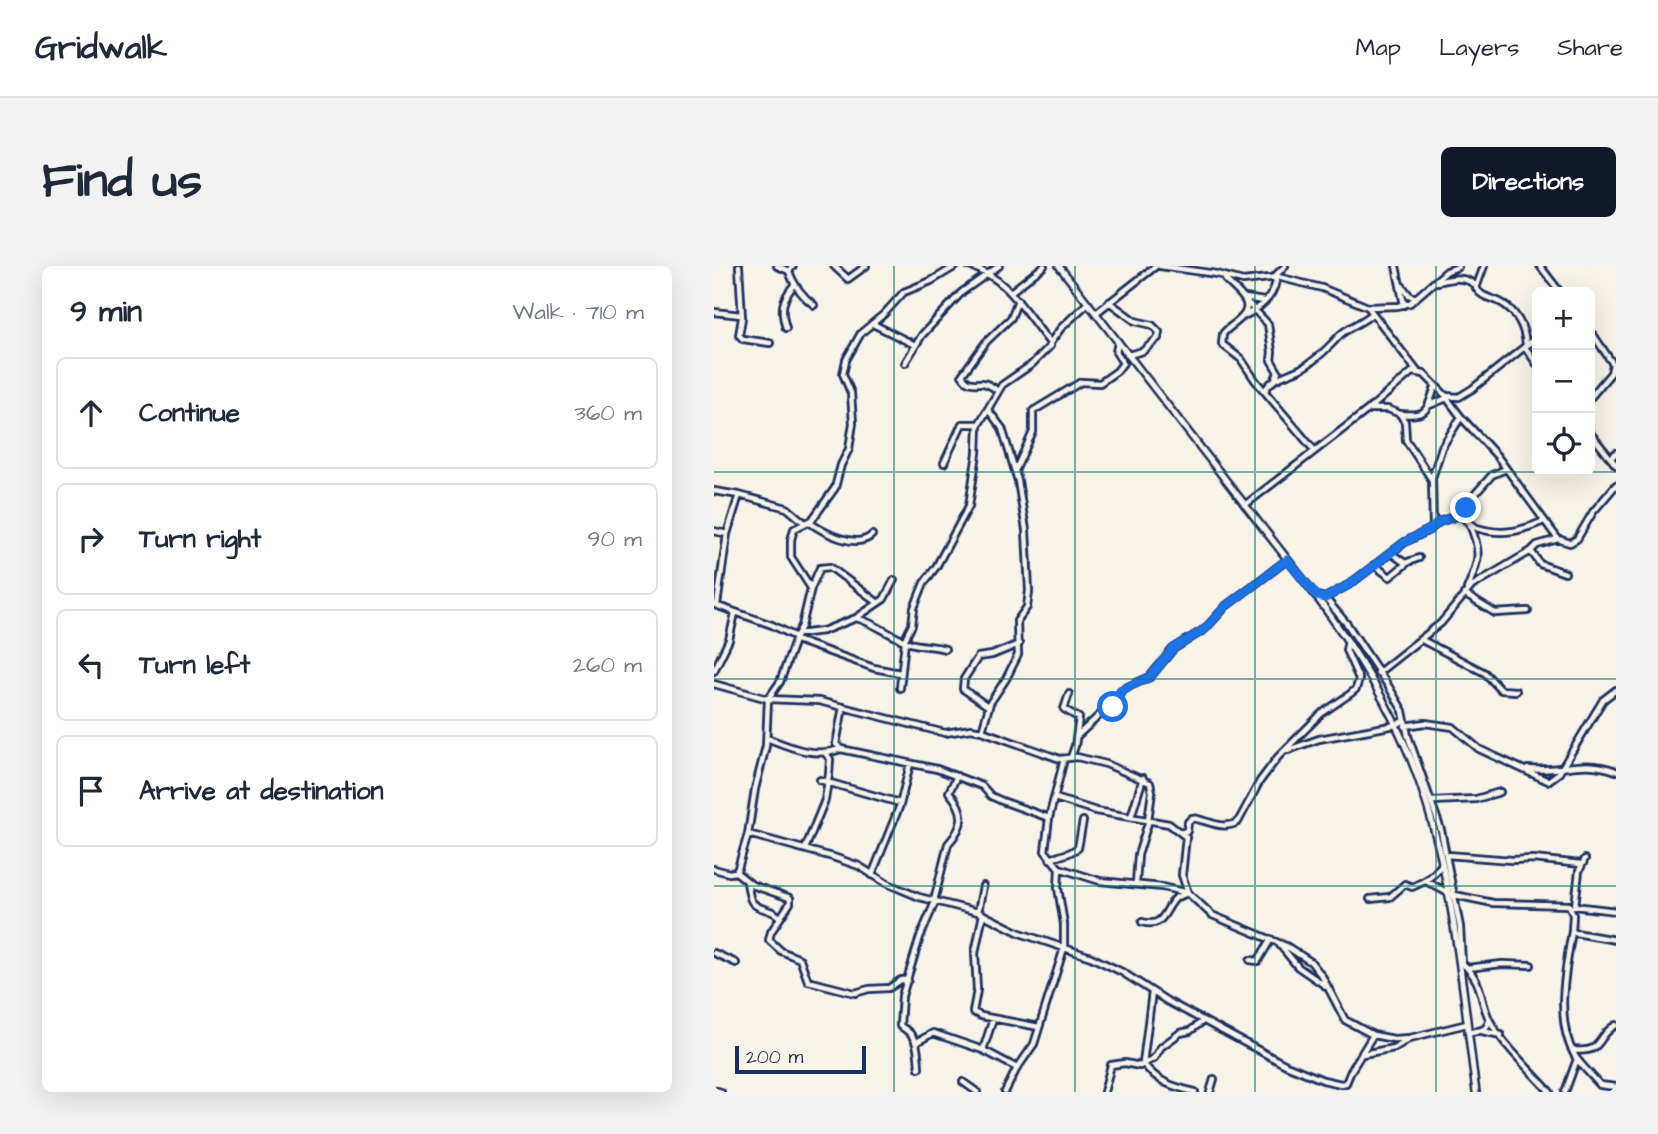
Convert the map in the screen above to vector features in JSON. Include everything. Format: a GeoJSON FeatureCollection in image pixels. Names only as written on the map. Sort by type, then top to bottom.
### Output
{"type":"FeatureCollection","features":[{"type":"Feature","properties":{"kind":"main road"},"geometry":{"type":"LineString","coordinates":[[1059,266],[1317,596],[1372,679],[1396,725],[1423,792],[1451,893],[1476,1092]]}},
{"type":"Feature","properties":{"kind":"street"},"geometry":{"type":"LineString","coordinates":[[739,266],[739,335],[741,338],[770,344]]}},
{"type":"Feature","properties":{"kind":"street"},"geometry":{"type":"LineString","coordinates":[[778,266],[791,269],[795,284],[814,306]]}},
{"type":"Feature","properties":{"kind":"street"},"geometry":{"type":"LineString","coordinates":[[834,266],[848,279],[866,266]]}},
{"type":"Feature","properties":{"kind":"street"},"geometry":{"type":"LineString","coordinates":[[794,529],[807,522],[835,488],[841,465],[849,449],[853,418],[851,393],[843,373],[856,340],[904,292],[931,281],[956,266]]}},
{"type":"Feature","properties":{"kind":"street"},"geometry":{"type":"LineString","coordinates":[[969,266],[989,274],[1012,292],[1050,343]]}},
{"type":"Feature","properties":{"kind":"street"},"geometry":{"type":"LineString","coordinates":[[905,363],[922,335],[962,292],[999,266]]}},
{"type":"Feature","properties":{"kind":"street"},"geometry":{"type":"LineString","coordinates":[[1012,292],[1044,266]]}},
{"type":"Feature","properties":{"kind":"street"},"geometry":{"type":"LineString","coordinates":[[1096,313],[1158,266],[1217,274],[1268,324],[1271,360],[1278,372],[1275,380]]}},
{"type":"Feature","properties":{"kind":"street"},"geometry":{"type":"LineString","coordinates":[[1273,277],[1285,266]]}},
{"type":"Feature","properties":{"kind":"street"},"geometry":{"type":"LineString","coordinates":[[1396,266],[1404,306]]}},
{"type":"Feature","properties":{"kind":"street"},"geometry":{"type":"LineString","coordinates":[[1475,285],[1484,266]]}},
{"type":"Feature","properties":{"kind":"street"},"geometry":{"type":"LineString","coordinates":[[1540,266],[1556,287]]}},
{"type":"Feature","properties":{"kind":"street"},"geometry":{"type":"LineString","coordinates":[[1224,278],[1243,281],[1273,277],[1322,288],[1367,307],[1404,306],[1447,271],[1458,267]]}},
{"type":"Feature","properties":{"kind":"street"},"geometry":{"type":"LineString","coordinates":[[1273,277],[1276,281],[1274,289],[1265,301],[1226,330],[1221,339],[1222,344],[1241,359],[1314,450]]}},
{"type":"Feature","properties":{"kind":"street"},"geometry":{"type":"LineString","coordinates":[[1436,282],[1466,279],[1475,285],[1482,295],[1498,301],[1511,311],[1524,332],[1525,347],[1532,358]]}},
{"type":"Feature","properties":{"kind":"street"},"geometry":{"type":"LineString","coordinates":[[786,328],[783,303],[795,284]]}},
{"type":"Feature","properties":{"kind":"street"},"geometry":{"type":"LineString","coordinates":[[1401,285],[1409,295],[1417,298]]}},
{"type":"Feature","properties":{"kind":"street"},"geometry":{"type":"LineString","coordinates":[[998,391],[984,383],[970,383],[962,375],[986,342],[1010,318],[1018,300]]}},
{"type":"Feature","properties":{"kind":"street"},"geometry":{"type":"LineString","coordinates":[[1245,300],[1265,301]]}},
{"type":"Feature","properties":{"kind":"street"},"geometry":{"type":"LineString","coordinates":[[1242,317],[1247,306],[1245,300]]}},
{"type":"Feature","properties":{"kind":"street"},"geometry":{"type":"LineString","coordinates":[[1109,302],[1135,321],[1152,325],[1159,332],[1158,338],[1143,351],[1128,355]]}},
{"type":"Feature","properties":{"kind":"street"},"geometry":{"type":"LineString","coordinates":[[900,688],[905,641],[912,625],[914,608],[924,583],[936,568],[969,506],[977,455],[978,425],[1006,381],[1046,352],[1068,321],[1088,303]]}},
{"type":"Feature","properties":{"kind":"street"},"geometry":{"type":"LineString","coordinates":[[1367,307],[1418,371],[1424,374],[1485,441],[1558,539],[1570,543],[1577,538],[1593,512],[1616,485]]}},
{"type":"Feature","properties":{"kind":"street"},"geometry":{"type":"LineString","coordinates":[[714,312],[741,315]]}},
{"type":"Feature","properties":{"kind":"street"},"geometry":{"type":"LineString","coordinates":[[1265,391],[1269,383],[1303,368],[1334,344],[1342,333],[1362,323],[1372,314]]}},
{"type":"Feature","properties":{"kind":"street"},"geometry":{"type":"LineString","coordinates":[[872,324],[915,345]]}},
{"type":"Feature","properties":{"kind":"street"},"geometry":{"type":"LineString","coordinates":[[1524,332],[1532,334]]}},
{"type":"Feature","properties":{"kind":"street"},"geometry":{"type":"LineString","coordinates":[[1595,337],[1613,364],[1611,373],[1595,392]]}},
{"type":"Feature","properties":{"kind":"street"},"geometry":{"type":"LineString","coordinates":[[1369,409],[1388,409],[1400,414],[1418,415],[1446,397],[1459,397],[1472,389],[1532,341]]}},
{"type":"Feature","properties":{"kind":"street"},"geometry":{"type":"LineString","coordinates":[[1015,471],[1033,432],[1033,411],[1081,382],[1100,383],[1117,371],[1124,363],[1116,352],[1118,342]]}},
{"type":"Feature","properties":{"kind":"street"},"geometry":{"type":"LineString","coordinates":[[1245,505],[1369,409],[1400,380],[1418,371]]}},
{"type":"Feature","properties":{"kind":"street"},"geometry":{"type":"LineString","coordinates":[[1430,405],[1435,387]]}},
{"type":"Feature","properties":{"kind":"street"},"geometry":{"type":"LineString","coordinates":[[982,731],[989,707],[1013,667],[1019,644],[1017,621],[1027,607],[1029,590],[1026,530],[1015,471],[1002,428],[989,411]]}},
{"type":"Feature","properties":{"kind":"street"},"geometry":{"type":"LineString","coordinates":[[1400,414],[1405,422],[1406,440],[1432,481]]}},
{"type":"Feature","properties":{"kind":"street"},"geometry":{"type":"LineString","coordinates":[[1433,527],[1432,481],[1442,447],[1461,417]]}},
{"type":"Feature","properties":{"kind":"street"},"geometry":{"type":"LineString","coordinates":[[944,463],[962,424],[978,425]]}},
{"type":"Feature","properties":{"kind":"street"},"geometry":{"type":"LineString","coordinates":[[1595,439],[1616,465]]}},
{"type":"Feature","properties":{"kind":"street"},"geometry":{"type":"LineString","coordinates":[[1611,458],[1616,453]]}},
{"type":"Feature","properties":{"kind":"street"},"geometry":{"type":"LineString","coordinates":[[1325,598],[1338,592],[1391,553],[1459,514],[1492,475],[1506,469]]}},
{"type":"Feature","properties":{"kind":"street"},"geometry":{"type":"LineString","coordinates":[[714,491],[788,508],[797,517],[848,540],[863,541],[872,535]]}},
{"type":"Feature","properties":{"kind":"street"},"geometry":{"type":"LineString","coordinates":[[739,495],[727,534],[715,605],[874,667],[900,673]]}},
{"type":"Feature","properties":{"kind":"street"},"geometry":{"type":"LineString","coordinates":[[1459,514],[1477,528],[1506,533],[1524,530],[1544,521]]}},
{"type":"Feature","properties":{"kind":"street"},"geometry":{"type":"LineString","coordinates":[[797,517],[791,557],[811,588]]}},
{"type":"Feature","properties":{"kind":"street"},"geometry":{"type":"LineString","coordinates":[[1465,594],[1478,563],[1479,551],[1470,523]]}},
{"type":"Feature","properties":{"kind":"street"},"geometry":{"type":"LineString","coordinates":[[714,531],[727,534]]}},
{"type":"Feature","properties":{"kind":"street"},"geometry":{"type":"LineString","coordinates":[[1378,673],[1447,618],[1477,582],[1537,545],[1558,539]]}},
{"type":"Feature","properties":{"kind":"street"},"geometry":{"type":"LineString","coordinates":[[1531,551],[1540,564],[1565,573]]}},
{"type":"Feature","properties":{"kind":"street"},"geometry":{"type":"LineString","coordinates":[[1391,553],[1407,563]]}},
{"type":"Feature","properties":{"kind":"street"},"geometry":{"type":"LineString","coordinates":[[1374,565],[1390,577],[1407,563],[1419,558]]}},
{"type":"Feature","properties":{"kind":"street"},"geometry":{"type":"LineString","coordinates":[[1077,736],[1104,711],[1117,705],[1121,690],[1150,677],[1173,649],[1205,629],[1226,606],[1287,560]]}},
{"type":"Feature","properties":{"kind":"street"},"geometry":{"type":"LineString","coordinates":[[736,872],[748,834],[766,738],[768,699],[780,682],[802,626],[811,588],[820,568],[830,567],[877,603]]}},
{"type":"Feature","properties":{"kind":"street"},"geometry":{"type":"LineString","coordinates":[[796,637],[823,631],[856,618],[877,603],[889,591],[894,580]]}},
{"type":"Feature","properties":{"kind":"street"},"geometry":{"type":"LineString","coordinates":[[1465,594],[1494,613],[1528,611]]}},
{"type":"Feature","properties":{"kind":"street"},"geometry":{"type":"LineString","coordinates":[[1317,596],[1325,598],[1347,624],[1403,711],[1404,723],[1432,801],[1447,855],[1451,893]]}},
{"type":"Feature","properties":{"kind":"street"},"geometry":{"type":"LineString","coordinates":[[714,671],[729,640],[735,613]]}},
{"type":"Feature","properties":{"kind":"street"},"geometry":{"type":"LineString","coordinates":[[856,618],[905,641],[923,647],[946,649]]}},
{"type":"Feature","properties":{"kind":"street"},"geometry":{"type":"LineString","coordinates":[[1421,640],[1488,676],[1501,690],[1516,691]]}},
{"type":"Feature","properties":{"kind":"street"},"geometry":{"type":"LineString","coordinates":[[1182,832],[1187,831],[1188,822],[1192,818],[1225,827],[1238,822],[1262,776],[1284,751],[1321,714],[1356,689],[1359,679],[1346,650],[1348,641]]}},
{"type":"Feature","properties":{"kind":"street"},"geometry":{"type":"LineString","coordinates":[[989,707],[963,689],[964,679],[978,657],[992,655],[1019,644]]}},
{"type":"Feature","properties":{"kind":"street"},"geometry":{"type":"LineString","coordinates":[[1372,663],[1388,666]]}},
{"type":"Feature","properties":{"kind":"street"},"geometry":{"type":"LineString","coordinates":[[714,684],[768,699],[818,701],[844,706],[945,733],[971,729],[982,731],[1023,747],[1065,759],[1071,757],[1106,764],[1143,778],[1150,783],[1152,792],[1148,820],[1138,855],[1136,884]]}},
{"type":"Feature","properties":{"kind":"street"},"geometry":{"type":"LineString","coordinates":[[1284,751],[1319,739],[1404,723],[1440,723],[1461,732],[1479,749],[1548,781],[1556,777],[1562,769],[1603,700],[1616,690]]}},
{"type":"Feature","properties":{"kind":"street"},"geometry":{"type":"LineString","coordinates":[[1069,694],[1064,708],[1079,718],[1071,757]]}},
{"type":"Feature","properties":{"kind":"street"},"geometry":{"type":"LineString","coordinates":[[841,749],[837,746],[837,739],[844,706]]}},
{"type":"Feature","properties":{"kind":"street"},"geometry":{"type":"LineString","coordinates":[[766,738],[793,749],[826,754],[841,749],[937,769],[982,786],[991,796],[1002,801],[1049,818]]}},
{"type":"Feature","properties":{"kind":"street"},"geometry":{"type":"LineString","coordinates":[[805,849],[829,783],[830,760],[826,754]]}},
{"type":"Feature","properties":{"kind":"street"},"geometry":{"type":"LineString","coordinates":[[1065,759],[1049,818],[1045,851],[1049,859],[1059,868],[1100,881],[1162,887],[1188,893]]}},
{"type":"Feature","properties":{"kind":"street"},"geometry":{"type":"LineString","coordinates":[[872,875],[900,803],[910,764]]}},
{"type":"Feature","properties":{"kind":"street"},"geometry":{"type":"LineString","coordinates":[[1525,769],[1562,769],[1593,764],[1616,771]]}},
{"type":"Feature","properties":{"kind":"street"},"geometry":{"type":"LineString","coordinates":[[830,774],[827,778],[817,780],[900,803]]}},
{"type":"Feature","properties":{"kind":"street"},"geometry":{"type":"LineString","coordinates":[[919,1068],[917,1042],[912,1032],[899,1024],[903,1009],[902,996],[915,950],[935,901],[948,844],[955,837],[961,823],[961,808],[949,792],[957,776]]}},
{"type":"Feature","properties":{"kind":"street"},"geometry":{"type":"LineString","coordinates":[[1131,817],[1143,778]]}},
{"type":"Feature","properties":{"kind":"street"},"geometry":{"type":"LineString","coordinates":[[1432,801],[1476,799],[1500,792]]}},
{"type":"Feature","properties":{"kind":"street"},"geometry":{"type":"LineString","coordinates":[[1055,798],[1096,811],[1169,824],[1182,832],[1187,839],[1182,875],[1188,893],[1212,915],[1274,940],[1314,965],[1342,1017],[1374,1035],[1394,1039],[1410,1038],[1467,1024]]}},
{"type":"Feature","properties":{"kind":"street"},"geometry":{"type":"LineString","coordinates":[[1049,859],[1078,848],[1083,821]]}},
{"type":"Feature","properties":{"kind":"street"},"geometry":{"type":"LineString","coordinates":[[748,834],[859,866],[901,889],[981,913],[1020,933],[1108,964],[1152,992],[1299,1071],[1346,1087],[1374,1035]]}},
{"type":"Feature","properties":{"kind":"street"},"geometry":{"type":"LineString","coordinates":[[1447,855],[1581,864]]}},
{"type":"Feature","properties":{"kind":"street"},"geometry":{"type":"LineString","coordinates":[[1585,859],[1581,864],[1572,906],[1564,1019],[1577,1059],[1601,1085],[1616,1087]]}},
{"type":"Feature","properties":{"kind":"street"},"geometry":{"type":"LineString","coordinates":[[1370,899],[1390,897],[1405,884],[1412,887],[1426,881],[1435,875],[1443,864]]}},
{"type":"Feature","properties":{"kind":"street"},"geometry":{"type":"LineString","coordinates":[[1005,1092],[1017,1068],[1034,1044],[1064,947],[1064,924],[1058,888],[1059,868]]}},
{"type":"Feature","properties":{"kind":"street"},"geometry":{"type":"LineString","coordinates":[[714,869],[736,872]]}},
{"type":"Feature","properties":{"kind":"street"},"geometry":{"type":"LineString","coordinates":[[736,872],[747,882],[790,898],[790,903],[771,932],[770,942],[781,951],[800,959],[810,982],[855,993],[888,988],[901,980],[908,980]]}},
{"type":"Feature","properties":{"kind":"street"},"geometry":{"type":"LineString","coordinates":[[1426,881],[1451,893],[1493,903],[1572,906],[1616,911]]}},
{"type":"Feature","properties":{"kind":"street"},"geometry":{"type":"LineString","coordinates":[[747,882],[751,900],[758,906],[775,912],[780,918]]}},
{"type":"Feature","properties":{"kind":"street"},"geometry":{"type":"LineString","coordinates":[[983,886],[974,963],[977,990],[973,1010],[977,1015],[1039,1027]]}},
{"type":"Feature","properties":{"kind":"street"},"geometry":{"type":"LineString","coordinates":[[1142,922],[1150,924],[1160,919],[1175,899],[1188,893]]}},
{"type":"Feature","properties":{"kind":"street"},"geometry":{"type":"LineString","coordinates":[[1572,931],[1579,935],[1616,940]]}},
{"type":"Feature","properties":{"kind":"street"},"geometry":{"type":"LineString","coordinates":[[1250,960],[1258,961],[1274,940]]}},
{"type":"Feature","properties":{"kind":"street"},"geometry":{"type":"LineString","coordinates":[[1274,940],[1298,967],[1327,987]]}},
{"type":"Feature","properties":{"kind":"street"},"geometry":{"type":"LineString","coordinates":[[714,953],[736,963]]}},
{"type":"Feature","properties":{"kind":"street"},"geometry":{"type":"LineString","coordinates":[[1462,964],[1531,965]]}},
{"type":"Feature","properties":{"kind":"street"},"geometry":{"type":"LineString","coordinates":[[1462,964],[1481,988],[1489,1019],[1550,1092]]}},
{"type":"Feature","properties":{"kind":"street"},"geometry":{"type":"LineString","coordinates":[[1143,1063],[1152,992]]}},
{"type":"Feature","properties":{"kind":"street"},"geometry":{"type":"LineString","coordinates":[[983,1050],[993,1019]]}},
{"type":"Feature","properties":{"kind":"street"},"geometry":{"type":"LineString","coordinates":[[1482,1031],[1489,1019]]}},
{"type":"Feature","properties":{"kind":"street"},"geometry":{"type":"LineString","coordinates":[[1104,1092],[1111,1065],[1125,1063],[1140,1066],[1154,1058],[1161,1047],[1180,1033],[1190,1031],[1205,1020]]}},
{"type":"Feature","properties":{"kind":"street"},"geometry":{"type":"LineString","coordinates":[[1572,1050],[1585,1052],[1595,1048],[1610,1028],[1616,1025]]}},
{"type":"Feature","properties":{"kind":"street"},"geometry":{"type":"LineString","coordinates":[[1468,1032],[1482,1031],[1502,1035]]}},
{"type":"Feature","properties":{"kind":"street"},"geometry":{"type":"LineString","coordinates":[[917,1042],[933,1033],[983,1050],[1017,1068]]}},
{"type":"Feature","properties":{"kind":"street"},"geometry":{"type":"LineString","coordinates":[[1362,1054],[1394,1048],[1410,1038]]}},
{"type":"Feature","properties":{"kind":"street"},"geometry":{"type":"LineString","coordinates":[[1565,1092],[1577,1059]]}},
{"type":"Feature","properties":{"kind":"street"},"geometry":{"type":"LineString","coordinates":[[1143,1063],[1159,1080],[1195,1092]]}},
{"type":"Feature","properties":{"kind":"street"},"geometry":{"type":"LineString","coordinates":[[1210,1092],[1214,1079]]}},
{"type":"Feature","properties":{"kind":"street"},"geometry":{"type":"LineString","coordinates":[[963,1082],[977,1092]]}},
{"type":"Feature","properties":{"kind":"street"},"geometry":{"type":"LineString","coordinates":[[714,1090],[721,1092]]}},
{"type":"Feature","properties":{"kind":"route"},"geometry":{"type":"LineString","coordinates":[[1113,707],[1117,705],[1121,690],[1153,675],[1173,649],[1205,629],[1226,606],[1287,560],[1317,596],[1325,598],[1350,584],[1405,542],[1439,522],[1457,516],[1466,508]]}}]}
